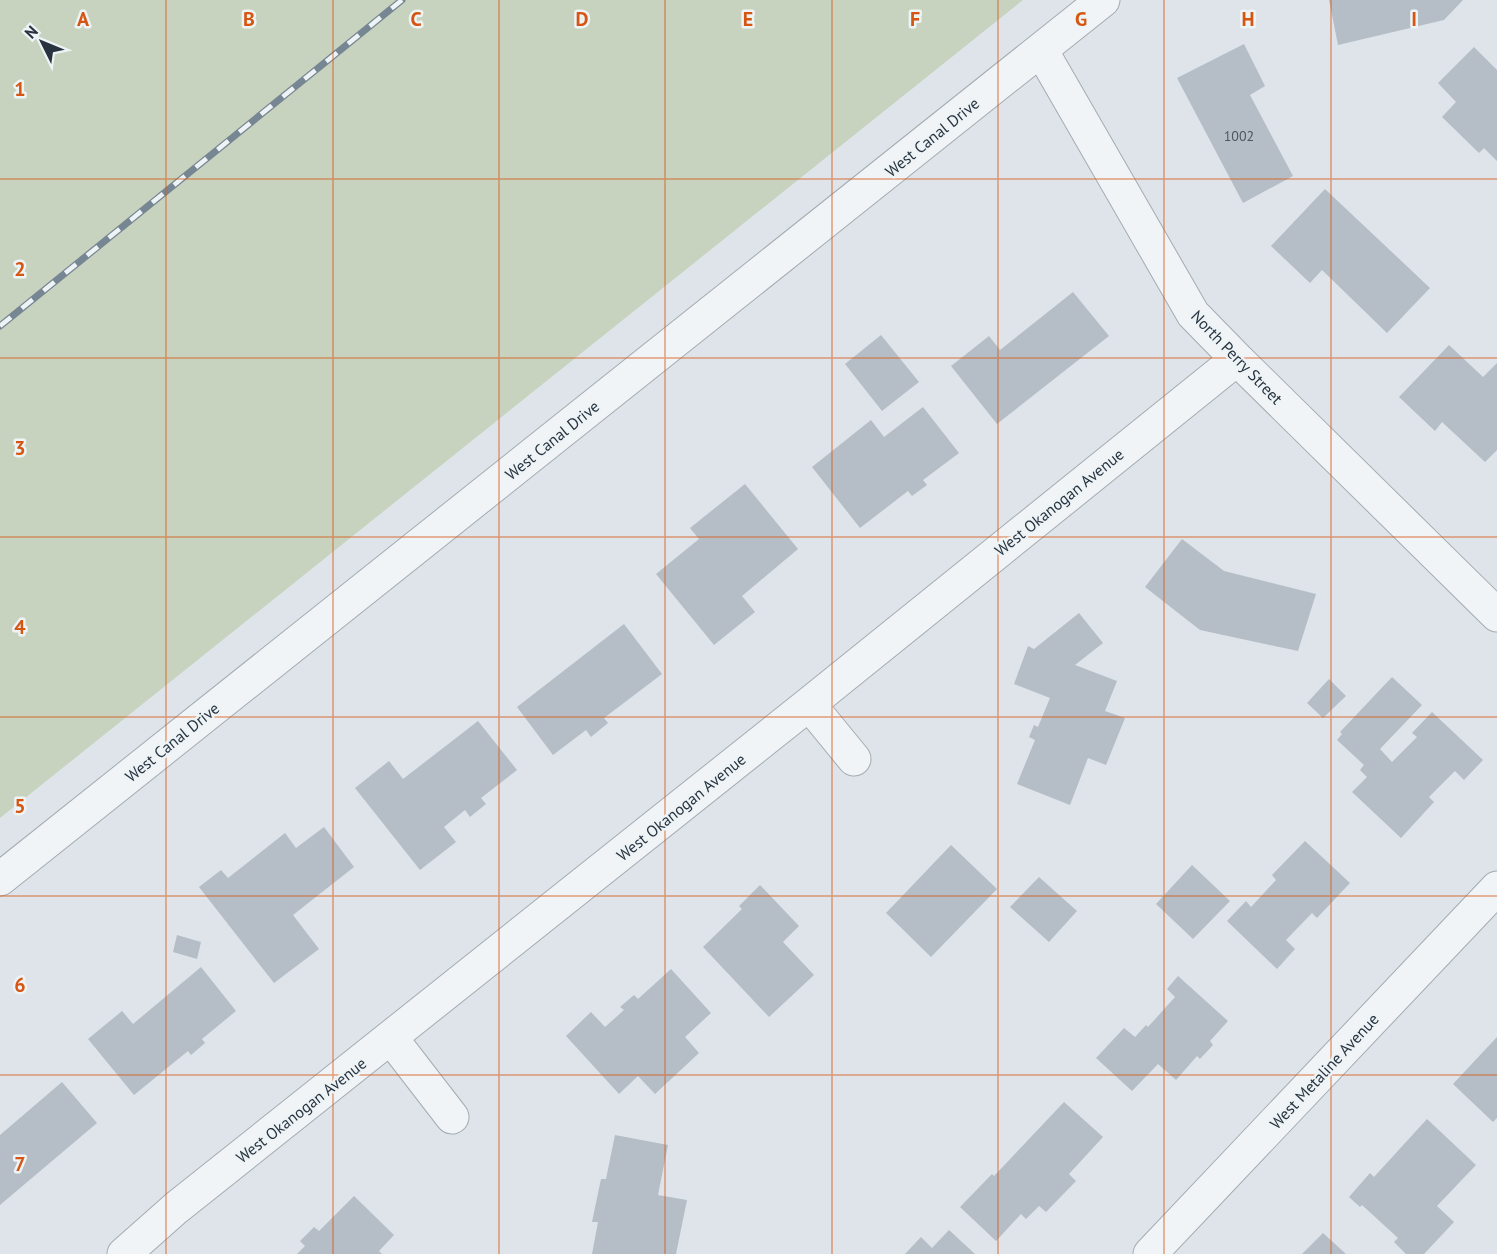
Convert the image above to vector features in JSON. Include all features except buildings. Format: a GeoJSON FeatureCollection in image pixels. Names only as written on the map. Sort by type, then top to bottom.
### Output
{"type":"FeatureCollection","features":[{"type":"Feature","properties":{"kind":"street","name":"West Canal Drive"},"geometry":{"type":"LineString","coordinates":[[0,879],[1103,0]]}},
{"type":"Feature","properties":{"kind":"street","name":"North Perry Street"},"geometry":{"type":"LineString","coordinates":[[1041,50],[1193,314],[1497,615]]}},
{"type":"Feature","properties":{"kind":"street","name":"West Okanogan Avenue"},"geometry":{"type":"LineString","coordinates":[[124,1254],[176,1208],[809,704],[1237,359]]}},
{"type":"Feature","properties":{"kind":"street"},"geometry":{"type":"LineString","coordinates":[[809,704],[854,759]]}},
{"type":"Feature","properties":{"kind":"street","name":"West Metaline Avenue"},"geometry":{"type":"LineString","coordinates":[[1150,1254],[1497,888]]}},
{"type":"Feature","properties":{"kind":"street"},"geometry":{"type":"LineString","coordinates":[[391,1038],[452,1117]]}},
{"type":"Feature","properties":{"kind":"green space"},"geometry":{"type":"Polygon","coordinates":[[[0,0],[1023,0],[0,818],[0,0]]]}},
{"type":"Feature","properties":{"kind":"railway"},"geometry":{"type":"LineString","coordinates":[[0,326],[402,0]]}}]}
